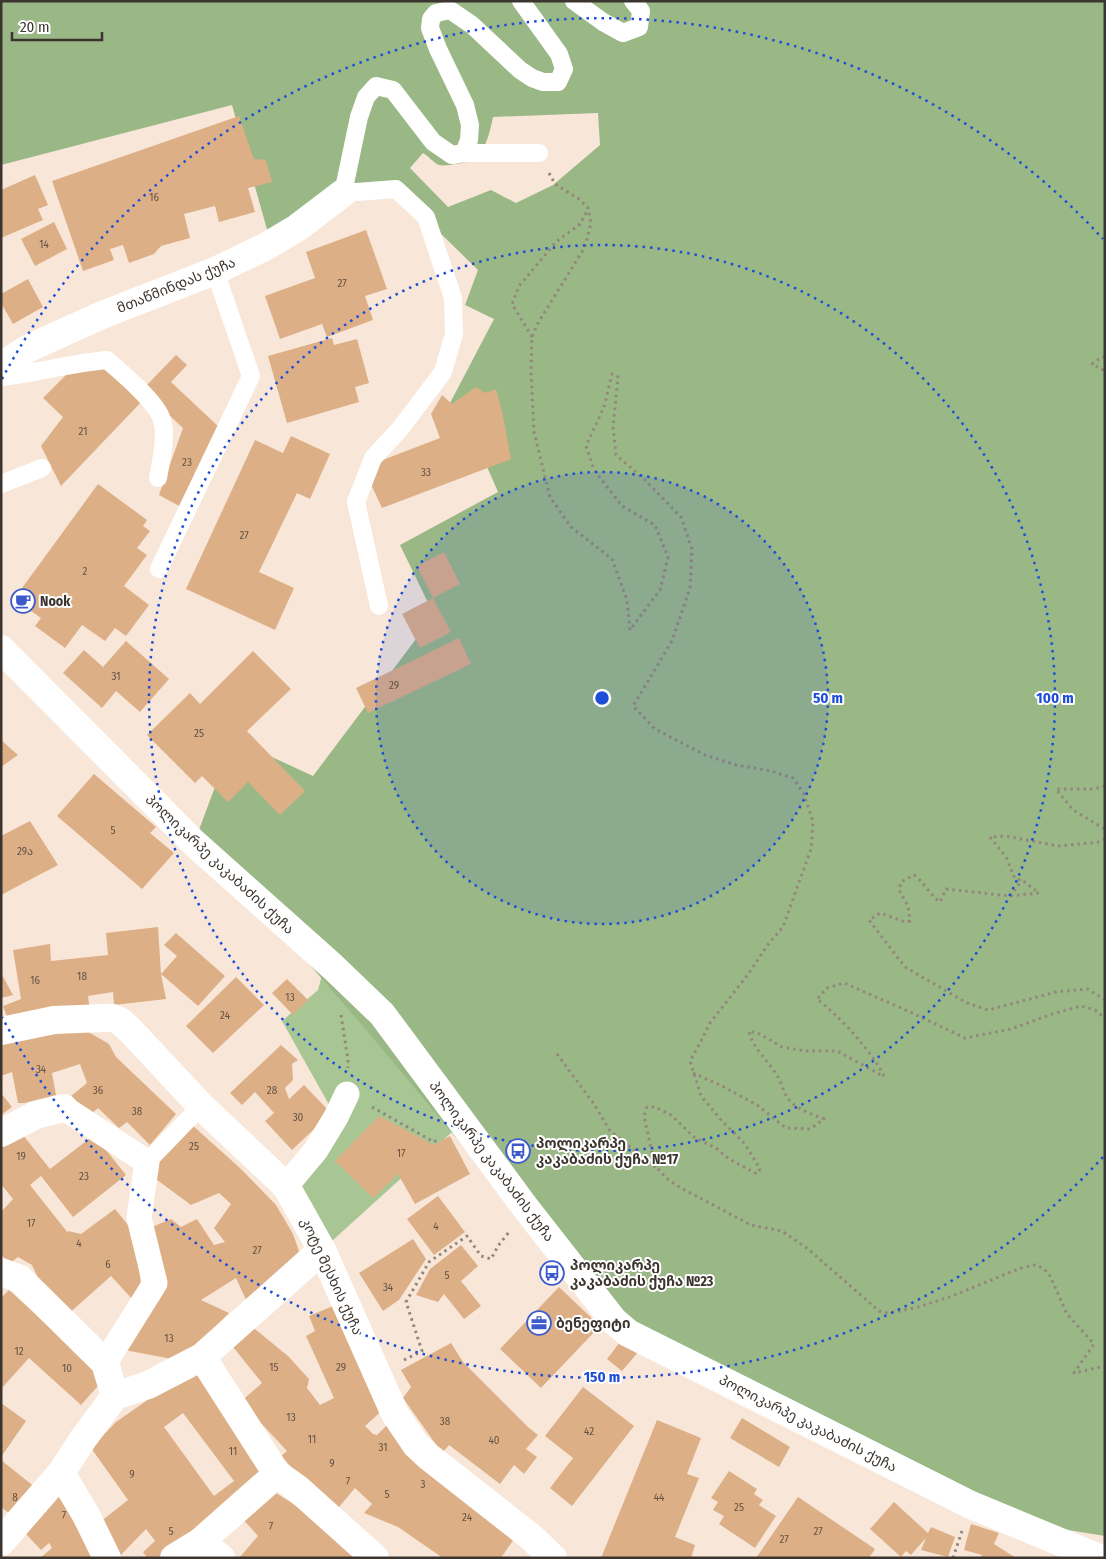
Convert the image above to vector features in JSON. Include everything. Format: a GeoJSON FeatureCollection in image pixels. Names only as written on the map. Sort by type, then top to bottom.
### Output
{"type":"FeatureCollection","features":[{"type":"Feature","properties":{"kind":"street","name":"მთაწმინდას ქუჩა"},"geometry":{"type":"LineString","coordinates":[[1,366],[28,348],[102,314],[215,271],[265,247],[297,228],[343,192]]}},
{"type":"Feature","properties":{"kind":"street","name":"პოლიკარპე კაკაბაძის ქუჩა"},"geometry":{"type":"LineString","coordinates":[[1,649],[194,842],[333,967],[382,1014],[526,1208],[614,1321],[628,1332],[971,1505],[1099,1558]]}},
{"type":"Feature","properties":{"kind":"street","name":"კოტე მესხის ქუჩა"},"geometry":{"type":"LineString","coordinates":[[1,1031],[54,1020],[113,1018],[130,1030],[201,1106],[286,1186],[322,1250],[395,1414],[416,1445],[531,1537],[553,1558]]}},
{"type":"Feature","properties":{"kind":"street"},"geometry":{"type":"LineString","coordinates":[[286,1186],[316,1150],[336,1117],[347,1094]]}},
{"type":"Feature","properties":{"kind":"street"},"geometry":{"type":"LineString","coordinates":[[1,1133],[36,1115],[64,1108],[147,1162],[139,1218],[155,1283],[105,1363]]}},
{"type":"Feature","properties":{"kind":"street"},"geometry":{"type":"LineString","coordinates":[[4,1534],[61,1473],[83,1438],[115,1396],[148,1385],[202,1357],[322,1250]]}},
{"type":"Feature","properties":{"kind":"street"},"geometry":{"type":"LineString","coordinates":[[1,1272],[20,1279],[105,1363],[115,1396]]}},
{"type":"Feature","properties":{"kind":"street"},"geometry":{"type":"LineString","coordinates":[[202,1357],[277,1474],[298,1489],[375,1558]]}},
{"type":"Feature","properties":{"kind":"street"},"geometry":{"type":"LineString","coordinates":[[61,1473],[86,1515],[107,1558]]}},
{"type":"Feature","properties":{"kind":"street"},"geometry":{"type":"LineString","coordinates":[[174,1558],[210,1550],[277,1474]]}},
{"type":"Feature","properties":{"kind":"lane"},"geometry":{"type":"LineString","coordinates":[[464,152],[469,140],[470,125],[465,104],[438,50],[430,28],[431,19],[436,13],[450,10],[472,25],[520,70],[532,78],[543,82],[558,82],[564,69],[559,54],[521,1]]}},
{"type":"Feature","properties":{"kind":"lane"},"geometry":{"type":"LineString","coordinates":[[574,1],[622,33],[638,27],[642,11],[633,1]]}},
{"type":"Feature","properties":{"kind":"lane"},"geometry":{"type":"LineString","coordinates":[[379,606],[356,502],[373,458],[400,430],[443,372],[454,334],[453,298],[426,217],[396,189],[343,192],[359,118],[366,98],[376,86],[393,90],[433,142],[452,155],[464,152],[540,153]]}},
{"type":"Feature","properties":{"kind":"lane"},"geometry":{"type":"LineString","coordinates":[[159,569],[250,376],[215,271]]}},
{"type":"Feature","properties":{"kind":"lane"},"geometry":{"type":"LineString","coordinates":[[1,377],[23,375],[87,362],[107,360],[144,395],[162,420],[164,442],[158,478]]}},
{"type":"Feature","properties":{"kind":"lane"},"geometry":{"type":"LineString","coordinates":[[1,484],[42,468]]}},
{"type":"Feature","properties":{"kind":"lane"},"geometry":{"type":"LineString","coordinates":[[147,1162],[201,1106]]}},
{"type":"Feature","properties":{"kind":"path"},"geometry":{"type":"LineString","coordinates":[[540,153],[555,184],[580,198],[588,208],[591,223],[585,247],[538,323],[532,337],[531,372],[534,432],[550,497],[571,527],[612,559],[627,600],[630,630],[660,590],[668,557],[655,525],[622,506],[594,470],[586,446],[604,407],[612,374],[618,377],[613,427],[616,455],[682,517],[692,549],[690,588],[672,641],[633,706],[655,729],[705,755],[793,778],[804,794],[813,822],[811,849],[783,927],[710,1022],[690,1061],[692,1073],[701,1096],[722,1122],[745,1144],[760,1169],[757,1174],[736,1163],[716,1148],[695,1138],[671,1115],[656,1107],[648,1107],[644,1116],[652,1153],[658,1169]]}},
{"type":"Feature","properties":{"kind":"path"},"geometry":{"type":"LineString","coordinates":[[532,337],[512,304],[519,286],[556,242],[580,224],[588,208]]}},
{"type":"Feature","properties":{"kind":"path"},"geometry":{"type":"LineString","coordinates":[[1105,357],[1092,364],[1105,371]]}},
{"type":"Feature","properties":{"kind":"path"},"geometry":{"type":"LineString","coordinates":[[1105,786],[1094,789],[1056,789],[1073,810],[1105,828]]}},
{"type":"Feature","properties":{"kind":"path"},"geometry":{"type":"LineString","coordinates":[[1105,839],[1100,842],[1058,846],[1005,836],[990,837],[1006,857],[1015,879],[1022,880],[1039,893],[1010,896],[946,889],[940,902],[932,896],[922,880],[914,875],[901,882],[899,890],[908,906],[910,921],[905,922],[880,913],[869,920],[905,967],[967,1003],[988,1010],[1056,992],[1088,989],[1105,1000]]}},
{"type":"Feature","properties":{"kind":"path"},"geometry":{"type":"LineString","coordinates":[[1010,896],[1022,880]]}},
{"type":"Feature","properties":{"kind":"path"},"geometry":{"type":"LineString","coordinates":[[692,1073],[722,1086],[757,1105],[786,1128],[810,1129],[824,1119],[788,1100],[778,1076],[750,1038],[749,1031],[760,1034],[782,1047],[805,1051],[837,1051],[884,1076],[871,1054],[831,1010],[817,999],[827,988],[844,983],[965,1038],[1011,1029],[1081,1006],[1095,1010],[1105,1018]]}},
{"type":"Feature","properties":{"kind":"path"},"geometry":{"type":"LineString","coordinates":[[340,1014],[348,1060],[347,1094],[434,1142],[464,1122]]}},
{"type":"Feature","properties":{"kind":"path"},"geometry":{"type":"LineString","coordinates":[[557,1054],[594,1104],[610,1131],[658,1169],[666,1178],[751,1225],[782,1231],[808,1249],[879,1311],[888,1313],[915,1308],[952,1296],[1021,1268],[1035,1265],[1043,1268],[1050,1276],[1067,1314],[1094,1344],[1074,1373],[1105,1366]]}},
{"type":"Feature","properties":{"kind":"path"},"geometry":{"type":"LineString","coordinates":[[377,1374],[422,1351],[406,1302],[429,1262],[467,1236],[481,1256],[491,1259],[498,1246],[510,1232],[507,1227]]}},
{"type":"Feature","properties":{"kind":"green space"},"geometry":{"type":"Polygon","coordinates":[[[1,1],[1105,1],[1105,1536],[958,1512],[614,1327],[297,950],[194,843],[233,739],[313,776],[434,615],[400,545],[498,492],[468,423],[449,405],[494,319],[465,305],[478,270],[395,189],[343,193],[268,233],[232,105],[1,165],[1,1]],[[598,113],[493,117],[483,149],[472,159],[449,165],[439,165],[423,153],[410,168],[448,207],[491,190],[516,203],[553,185],[600,145],[598,113]]]}},
{"type":"Feature","properties":{"kind":"green space"},"geometry":{"type":"Polygon","coordinates":[[[322,975],[461,1124],[322,1250],[286,1186],[336,1117],[282,1021],[318,990],[322,975]]]}},
{"type":"Feature","properties":{"kind":"building"},"geometry":{"type":"Polygon","coordinates":[[[239,116],[254,159],[266,160],[272,182],[248,188],[255,212],[219,222],[215,206],[184,214],[190,238],[161,246],[154,254],[129,263],[123,245],[110,249],[114,260],[83,271],[52,181],[239,116]]]}},
{"type":"Feature","properties":{"kind":"building"},"geometry":{"type":"Polygon","coordinates":[[[35,175],[48,205],[38,209],[43,220],[1,238],[1,190],[35,175]]]}},
{"type":"Feature","properties":{"kind":"building"},"geometry":{"type":"Polygon","coordinates":[[[54,222],[67,249],[35,266],[21,239],[54,222]]]}},
{"type":"Feature","properties":{"kind":"building"},"geometry":{"type":"Polygon","coordinates":[[[366,230],[387,289],[365,296],[373,320],[327,337],[322,324],[280,339],[265,296],[315,278],[306,252],[366,230]]]}},
{"type":"Feature","properties":{"kind":"building"},"geometry":{"type":"Polygon","coordinates":[[[28,279],[43,307],[13,324],[1,303],[1,294],[28,279]]]}},
{"type":"Feature","properties":{"kind":"building"},"geometry":{"type":"Polygon","coordinates":[[[332,338],[334,345],[357,339],[369,383],[355,387],[359,402],[287,423],[268,356],[332,338]]]}},
{"type":"Feature","properties":{"kind":"building"},"geometry":{"type":"Polygon","coordinates":[[[176,355],[187,365],[171,382],[219,427],[183,508],[159,495],[183,428],[142,390],[176,355]]]}},
{"type":"Feature","properties":{"kind":"building"},"geometry":{"type":"Polygon","coordinates":[[[107,363],[145,398],[61,486],[41,446],[63,417],[43,398],[70,371],[107,363]]]}},
{"type":"Feature","properties":{"kind":"building"},"geometry":{"type":"Polygon","coordinates":[[[476,387],[485,393],[496,389],[511,459],[382,508],[370,482],[380,461],[440,438],[431,414],[442,395],[452,404],[476,387]]]}},
{"type":"Feature","properties":{"kind":"building"},"geometry":{"type":"Polygon","coordinates":[[[291,436],[330,454],[310,499],[297,493],[259,572],[294,588],[275,630],[186,589],[255,440],[283,453],[291,436]]]}},
{"type":"Feature","properties":{"kind":"building"},"geometry":{"type":"Polygon","coordinates":[[[98,484],[147,520],[143,526],[150,531],[137,548],[147,555],[124,586],[149,605],[126,636],[115,628],[105,641],[82,625],[65,648],[35,626],[41,618],[14,599],[98,484]]]}},
{"type":"Feature","properties":{"kind":"building"},"geometry":{"type":"Polygon","coordinates":[[[444,552],[460,584],[433,598],[417,566],[444,552]]]}},
{"type":"Feature","properties":{"kind":"building"},"geometry":{"type":"Polygon","coordinates":[[[433,598],[451,632],[420,648],[402,614],[433,598]]]}},
{"type":"Feature","properties":{"kind":"building"},"geometry":{"type":"Polygon","coordinates":[[[459,638],[471,664],[368,713],[356,688],[459,638]]]}},
{"type":"Feature","properties":{"kind":"building"},"geometry":{"type":"Polygon","coordinates":[[[126,641],[169,679],[140,712],[116,691],[102,708],[63,673],[84,650],[103,667],[126,641]]]}},
{"type":"Feature","properties":{"kind":"building"},"geometry":{"type":"Polygon","coordinates":[[[253,651],[291,689],[247,731],[305,791],[280,815],[248,782],[228,802],[202,776],[195,783],[147,735],[190,693],[200,704],[253,651]]]}},
{"type":"Feature","properties":{"kind":"building"},"geometry":{"type":"Polygon","coordinates":[[[1,740],[18,755],[1,767],[1,740]]]}},
{"type":"Feature","properties":{"kind":"building"},"geometry":{"type":"Polygon","coordinates":[[[94,774],[156,827],[150,833],[174,853],[142,889],[57,816],[94,774]]]}},
{"type":"Feature","properties":{"kind":"building"},"geometry":{"type":"Polygon","coordinates":[[[30,821],[58,865],[1,895],[1,836],[30,821]]]}},
{"type":"Feature","properties":{"kind":"building"},"geometry":{"type":"Polygon","coordinates":[[[158,927],[161,974],[166,999],[114,1005],[113,992],[88,996],[90,1011],[9,1022],[3,1006],[21,999],[13,950],[50,944],[51,961],[108,955],[106,933],[158,927]]]}},
{"type":"Feature","properties":{"kind":"building"},"geometry":{"type":"Polygon","coordinates":[[[176,933],[225,976],[198,1006],[161,974],[177,956],[164,945],[176,933]]]}},
{"type":"Feature","properties":{"kind":"building"},"geometry":{"type":"Polygon","coordinates":[[[1,973],[13,995],[1,998],[1,973]]]}},
{"type":"Feature","properties":{"kind":"building"},"geometry":{"type":"Polygon","coordinates":[[[236,977],[264,1005],[213,1053],[186,1026],[236,977]]]}},
{"type":"Feature","properties":{"kind":"building"},"geometry":{"type":"Polygon","coordinates":[[[287,979],[308,1000],[293,1015],[272,993],[287,979]]]}},
{"type":"Feature","properties":{"kind":"building"},"geometry":{"type":"Polygon","coordinates":[[[85,1030],[109,1044],[116,1057],[176,1114],[150,1145],[127,1122],[119,1128],[98,1108],[89,1116],[70,1097],[87,1083],[80,1064],[52,1073],[56,1095],[24,1103],[18,1103],[12,1072],[1,1076],[1,1041],[85,1030]]]}},
{"type":"Feature","properties":{"kind":"building"},"geometry":{"type":"Polygon","coordinates":[[[281,1045],[298,1060],[292,1064],[293,1080],[285,1088],[289,1099],[304,1085],[331,1113],[292,1150],[265,1121],[274,1113],[255,1092],[242,1105],[230,1093],[281,1045]]]}},
{"type":"Feature","properties":{"kind":"building"},"geometry":{"type":"Polygon","coordinates":[[[1,1093],[12,1107],[1,1115],[1,1093]]]}},
{"type":"Feature","properties":{"kind":"building"},"geometry":{"type":"Polygon","coordinates":[[[379,1116],[434,1145],[450,1136],[470,1174],[415,1204],[398,1174],[373,1198],[335,1161],[379,1116]]]}},
{"type":"Feature","properties":{"kind":"building"},"geometry":{"type":"Polygon","coordinates":[[[191,1124],[241,1169],[276,1205],[293,1234],[300,1254],[247,1302],[236,1278],[201,1300],[229,1313],[182,1361],[125,1350],[163,1286],[145,1230],[171,1219],[181,1227],[197,1219],[214,1245],[225,1242],[214,1228],[231,1204],[219,1193],[191,1205],[149,1174],[191,1124]]]}},
{"type":"Feature","properties":{"kind":"building"},"geometry":{"type":"Polygon","coordinates":[[[19,1130],[50,1169],[94,1135],[126,1175],[73,1217],[41,1176],[30,1185],[68,1233],[68,1231],[81,1234],[115,1209],[128,1225],[135,1242],[141,1284],[133,1300],[111,1276],[66,1316],[45,1293],[32,1265],[18,1257],[9,1264],[1,1254],[1,1212],[13,1199],[1,1184],[1,1144],[19,1130]]]}},
{"type":"Feature","properties":{"kind":"building"},"geometry":{"type":"Polygon","coordinates":[[[438,1196],[465,1232],[434,1255],[407,1219],[438,1196]]]}},
{"type":"Feature","properties":{"kind":"building"},"geometry":{"type":"Polygon","coordinates":[[[413,1239],[426,1259],[399,1300],[383,1311],[359,1273],[413,1239]]]}},
{"type":"Feature","properties":{"kind":"building"},"geometry":{"type":"Polygon","coordinates":[[[461,1245],[478,1266],[461,1281],[481,1306],[464,1319],[444,1294],[438,1302],[416,1295],[430,1269],[461,1245]]]}},
{"type":"Feature","properties":{"kind":"building"},"geometry":{"type":"Polygon","coordinates":[[[559,1287],[600,1326],[541,1388],[500,1349],[559,1287]]]}},
{"type":"Feature","properties":{"kind":"building"},"geometry":{"type":"Polygon","coordinates":[[[9,1290],[105,1378],[81,1405],[29,1358],[1,1389],[1,1298],[9,1290]]]}},
{"type":"Feature","properties":{"kind":"building"},"geometry":{"type":"Polygon","coordinates":[[[333,1306],[385,1408],[365,1426],[373,1434],[377,1435],[390,1422],[514,1539],[501,1558],[443,1558],[398,1527],[364,1513],[372,1504],[355,1488],[334,1513],[281,1456],[287,1451],[260,1422],[253,1427],[237,1405],[262,1383],[229,1342],[250,1325],[288,1356],[309,1379],[307,1388],[320,1405],[334,1398],[306,1336],[315,1331],[309,1316],[333,1306]]]}},
{"type":"Feature","properties":{"kind":"building"},"geometry":{"type":"Polygon","coordinates":[[[623,1338],[639,1351],[622,1371],[607,1359],[623,1338]]]}},
{"type":"Feature","properties":{"kind":"building"},"geometry":{"type":"Polygon","coordinates":[[[451,1343],[463,1362],[538,1435],[526,1449],[537,1457],[524,1474],[514,1465],[500,1484],[449,1445],[442,1453],[403,1398],[411,1387],[401,1370],[451,1343]]]}},
{"type":"Feature","properties":{"kind":"building"},"geometry":{"type":"Polygon","coordinates":[[[202,1362],[270,1475],[165,1558],[147,1558],[143,1552],[155,1541],[146,1529],[119,1557],[95,1526],[128,1500],[91,1448],[116,1422],[202,1362]],[[183,1413],[164,1427],[214,1496],[234,1481],[183,1413]]]}},
{"type":"Feature","properties":{"kind":"building"},"geometry":{"type":"Polygon","coordinates":[[[583,1387],[634,1426],[572,1506],[550,1488],[573,1458],[545,1436],[583,1387]]]}},
{"type":"Feature","properties":{"kind":"building"},"geometry":{"type":"Polygon","coordinates":[[[1,1403],[26,1421],[1,1457],[1,1403]]]}},
{"type":"Feature","properties":{"kind":"building"},"geometry":{"type":"Polygon","coordinates":[[[742,1418],[790,1447],[779,1467],[730,1438],[742,1418]]]}},
{"type":"Feature","properties":{"kind":"building"},"geometry":{"type":"Polygon","coordinates":[[[657,1420],[701,1438],[687,1474],[699,1478],[675,1537],[695,1545],[691,1558],[601,1558],[657,1420]]]}},
{"type":"Feature","properties":{"kind":"building"},"geometry":{"type":"Polygon","coordinates":[[[1,1460],[36,1488],[13,1516],[1,1507],[1,1460]]]}},
{"type":"Feature","properties":{"kind":"building"},"geometry":{"type":"Polygon","coordinates":[[[729,1471],[757,1489],[754,1494],[763,1500],[759,1505],[776,1516],[755,1548],[719,1524],[724,1516],[713,1510],[718,1502],[711,1498],[729,1471]]]}},
{"type":"Feature","properties":{"kind":"building"},"geometry":{"type":"Polygon","coordinates":[[[64,1487],[101,1558],[40,1558],[52,1548],[49,1543],[41,1550],[26,1534],[64,1487]]]}},
{"type":"Feature","properties":{"kind":"building"},"geometry":{"type":"Polygon","coordinates":[[[270,1489],[304,1511],[364,1558],[239,1558],[258,1536],[240,1516],[270,1489]]]}},
{"type":"Feature","properties":{"kind":"building"},"geometry":{"type":"Polygon","coordinates":[[[798,1497],[875,1549],[869,1558],[756,1558],[798,1497]]]}},
{"type":"Feature","properties":{"kind":"building"},"geometry":{"type":"Polygon","coordinates":[[[894,1502],[928,1533],[931,1527],[955,1537],[948,1557],[921,1550],[926,1538],[911,1555],[906,1551],[901,1557],[870,1529],[894,1502]]]}},
{"type":"Feature","properties":{"kind":"building"},"geometry":{"type":"Polygon","coordinates":[[[971,1524],[999,1533],[994,1544],[1016,1558],[980,1558],[982,1555],[964,1550],[971,1524]]]}},
{"type":"Feature","properties":{"kind":"place","name":"Nook"},"geometry":{"type":"Point","coordinates":[23,601]}},
{"type":"Feature","properties":{"kind":"place","name":"პოლიკარპე კაკაბაძის ქუჩა №17"},"geometry":{"type":"Point","coordinates":[518,1151]}},
{"type":"Feature","properties":{"kind":"place","name":"პოლიკარპე კაკაბაძის ქუჩა №23"},"geometry":{"type":"Point","coordinates":[552,1273]}},
{"type":"Feature","properties":{"kind":"place","name":"ბენეფიტი"},"geometry":{"type":"Point","coordinates":[539,1323]}}]}
